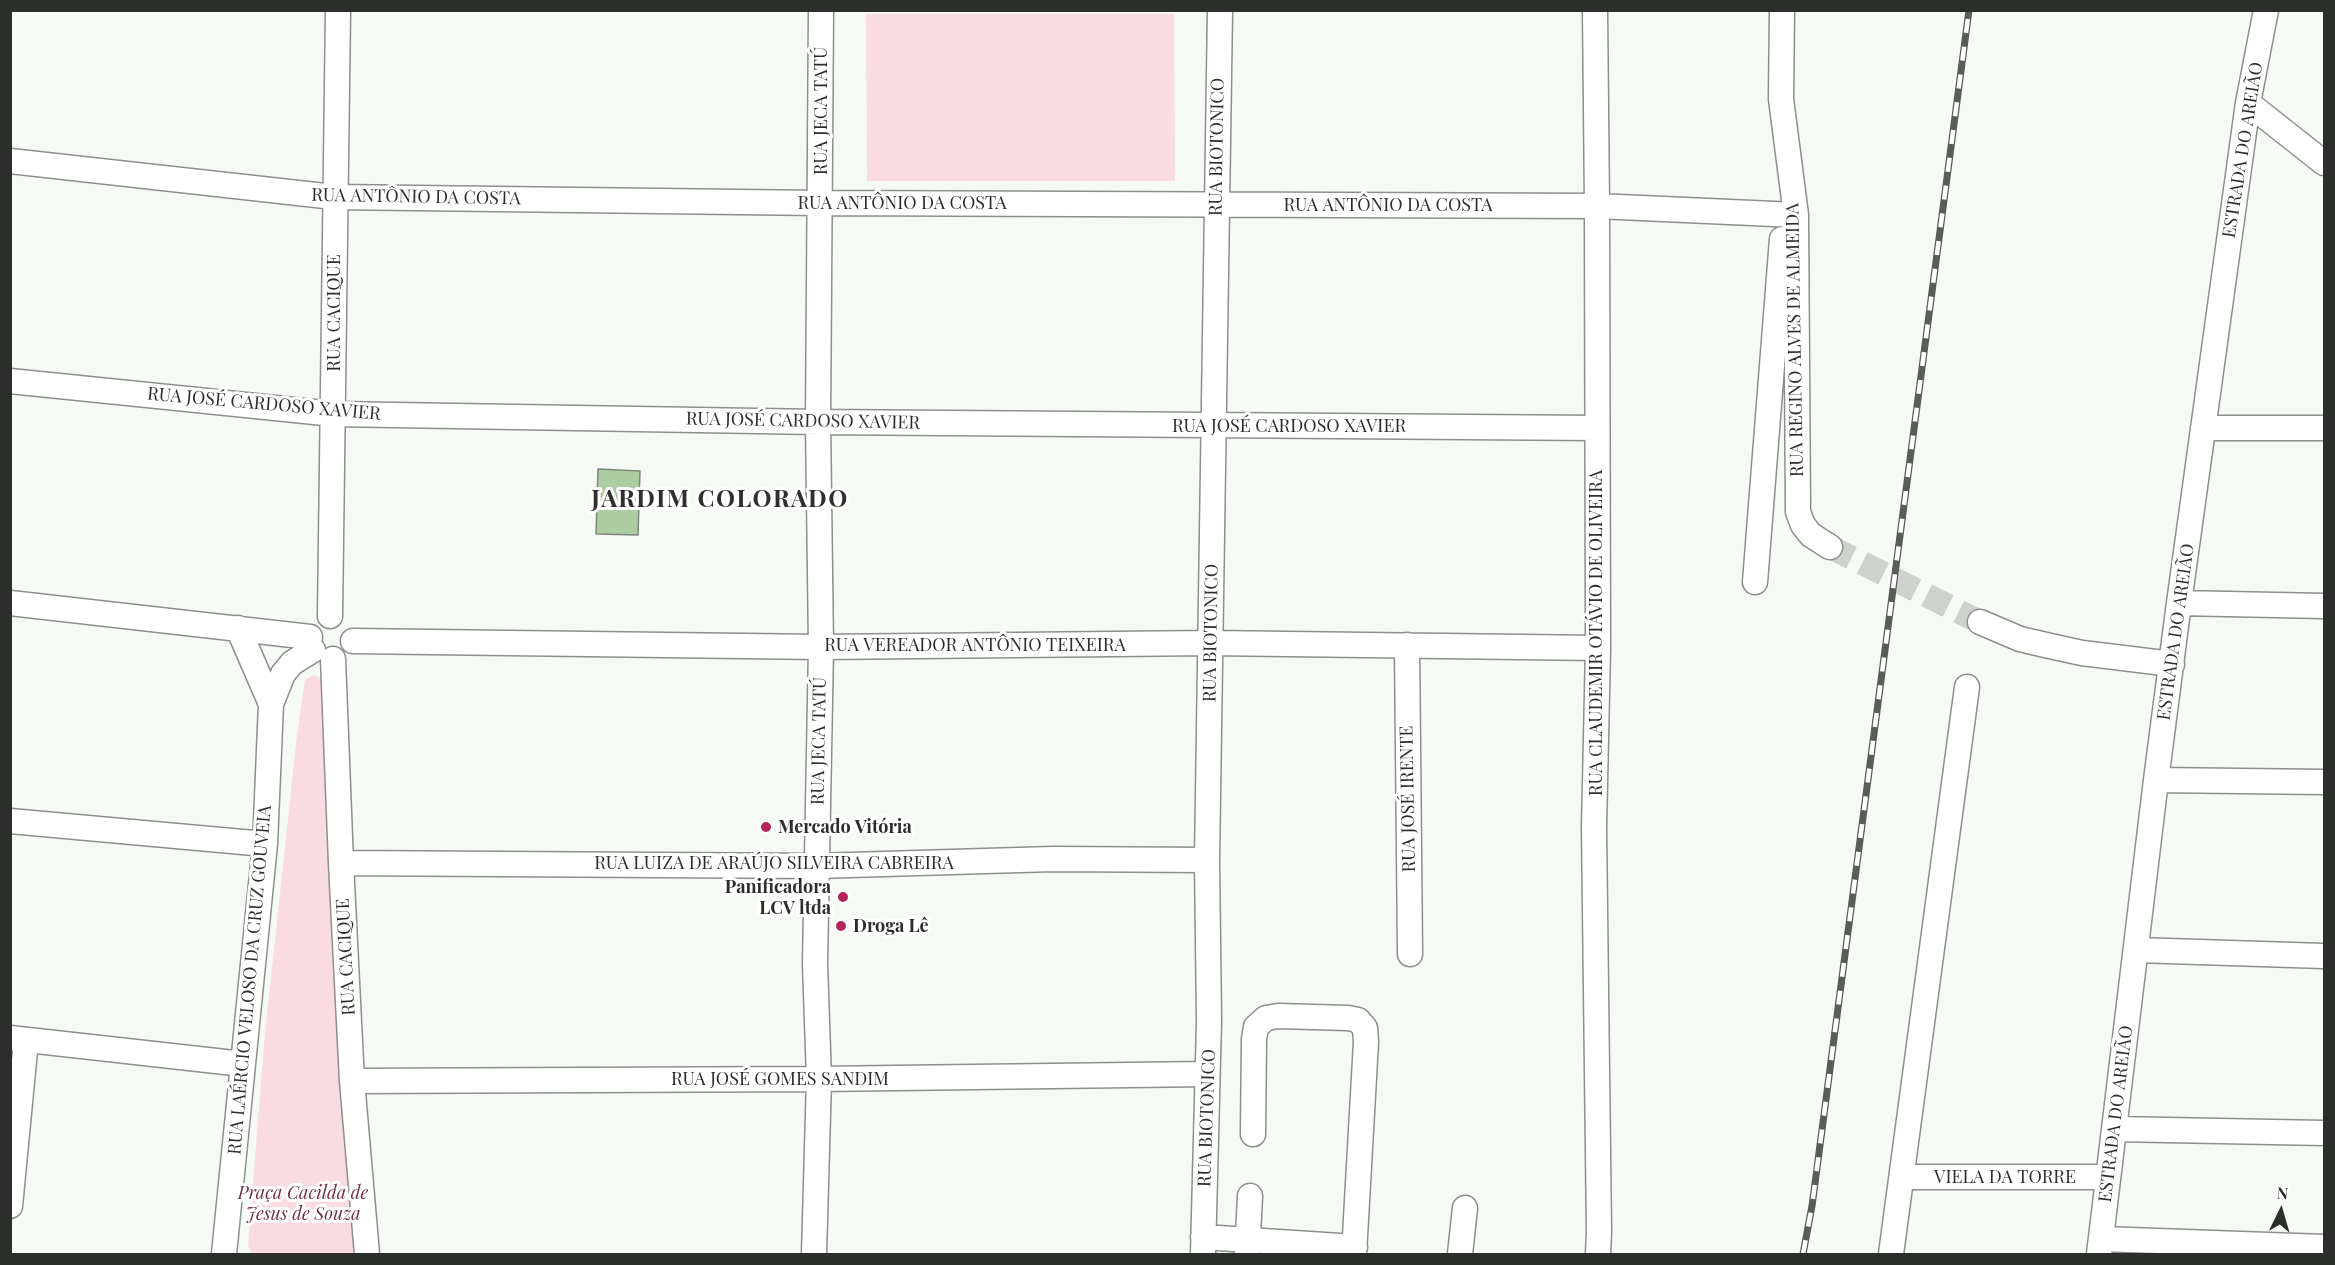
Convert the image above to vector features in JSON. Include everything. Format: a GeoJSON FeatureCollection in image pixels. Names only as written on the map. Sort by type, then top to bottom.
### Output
{"type":"FeatureCollection","features":[{"type":"Feature","properties":{"kind":"street","name":"RUA CACIQUE"},"geometry":{"type":"LineString","coordinates":[[330,616],[338,10]]}},
{"type":"Feature","properties":{"kind":"street","name":"RUA JECA TATÚ"},"geometry":{"type":"LineString","coordinates":[[814,1254],[819,1079],[815,964],[821,647],[818,422],[821,10]]}},
{"type":"Feature","properties":{"kind":"street","name":"RUA BIOTONICO"},"geometry":{"type":"LineString","coordinates":[[1203,1246],[1209,1020],[1207,860],[1220,10]]}},
{"type":"Feature","properties":{"kind":"street","name":"RUA CLAUDEMIR OTÁVIO DE OLIVEIRA"},"geometry":{"type":"LineString","coordinates":[[1595,10],[1598,648],[1594,840],[1598,1254]]}},
{"type":"Feature","properties":{"kind":"street","name":"RUA REGINO ALVES DE ALMEIDA"},"geometry":{"type":"LineString","coordinates":[[1782,10],[1781,99],[1790,215],[1798,512],[1803,525],[1811,535],[1830,548]]}},
{"type":"Feature","properties":{"kind":"street","name":"ESTRADA DO AREIÃO"},"geometry":{"type":"LineString","coordinates":[[2100,1247],[2156,780],[2203,429],[2248,103],[2266,10]]}},
{"type":"Feature","properties":{"kind":"street"},"geometry":{"type":"LineString","coordinates":[[2248,103],[2325,163]]}},
{"type":"Feature","properties":{"kind":"street","name":"RUA ANTÔNIO DA COSTA"},"geometry":{"type":"LineString","coordinates":[[10,161],[334,197],[820,203],[1597,206],[1790,215]]}},
{"type":"Feature","properties":{"kind":"street"},"geometry":{"type":"LineString","coordinates":[[1755,582],[1790,215]]}},
{"type":"Feature","properties":{"kind":"street","name":"RUA JOSÉ CARDOSO XAVIER"},"geometry":{"type":"LineString","coordinates":[[10,381],[334,414],[818,422],[1597,428]]}},
{"type":"Feature","properties":{"kind":"street"},"geometry":{"type":"LineString","coordinates":[[2203,429],[2325,428]]}},
{"type":"Feature","properties":{"kind":"street"},"geometry":{"type":"LineString","coordinates":[[10,603],[238,628],[319,649],[346,653],[353,641],[353,634],[346,621],[330,616],[319,619],[314,624],[319,649]]}},
{"type":"Feature","properties":{"kind":"street"},"geometry":{"type":"LineString","coordinates":[[2180,603],[2325,606]]}},
{"type":"Feature","properties":{"kind":"street"},"geometry":{"type":"LineString","coordinates":[[1980,622],[2020,639],[2082,653],[2172,663]]}},
{"type":"Feature","properties":{"kind":"street","name":"RUA LAÉRCIO VELOSO DA CRUZ GOUVEIA"},"geometry":{"type":"LineString","coordinates":[[238,628],[271,704]]}},
{"type":"Feature","properties":{"kind":"street","name":"RUA VEREADOR ANTÔNIO TEIXEIRA"},"geometry":{"type":"LineString","coordinates":[[353,641],[821,647],[1210,643],[1598,648]]}},
{"type":"Feature","properties":{"kind":"street","name":"RUA JOSÉ IRENTE"},"geometry":{"type":"LineString","coordinates":[[1407,645],[1410,954]]}},
{"type":"Feature","properties":{"kind":"street","name":"RUA CACIQUE"},"geometry":{"type":"LineString","coordinates":[[319,649],[341,863],[352,1081],[367,1254]]}},
{"type":"Feature","properties":{"kind":"street","name":"RUA LAÉRCIO VELOSO DA CRUZ GOUVEIA"},"geometry":{"type":"LineString","coordinates":[[224,1254],[266,844],[271,704],[283,674],[292,663],[319,649]]}},
{"type":"Feature","properties":{"kind":"street"},"geometry":{"type":"LineString","coordinates":[[1891,1254],[1967,687]]}},
{"type":"Feature","properties":{"kind":"street"},"geometry":{"type":"LineString","coordinates":[[2156,780],[2325,782]]}},
{"type":"Feature","properties":{"kind":"street"},"geometry":{"type":"LineString","coordinates":[[10,821],[266,844]]}},
{"type":"Feature","properties":{"kind":"street","name":"RUA LUIZA DE ARAÚJO SILVEIRA CABREIRA"},"geometry":{"type":"LineString","coordinates":[[341,863],[816,866],[1053,859],[1207,860]]}},
{"type":"Feature","properties":{"kind":"street"},"geometry":{"type":"LineString","coordinates":[[2136,950],[2325,956]]}},
{"type":"Feature","properties":{"kind":"street"},"geometry":{"type":"LineString","coordinates":[[1203,1246],[1354,1251],[1366,1042],[1365,1028],[1359,1020],[1278,1016],[1266,1018],[1256,1027],[1253,1134]]}},
{"type":"Feature","properties":{"kind":"street"},"geometry":{"type":"LineString","coordinates":[[10,1206],[18,1039],[243,1064]]}},
{"type":"Feature","properties":{"kind":"street","name":"RUA JOSÉ GOMES SANDIM"},"geometry":{"type":"LineString","coordinates":[[352,1081],[819,1079],[1207,1074]]}},
{"type":"Feature","properties":{"kind":"street"},"geometry":{"type":"LineString","coordinates":[[2115,1129],[2325,1133]]}},
{"type":"Feature","properties":{"kind":"street","name":"VIELA DA TORRE"},"geometry":{"type":"LineString","coordinates":[[1902,1178],[2108,1177]]}},
{"type":"Feature","properties":{"kind":"street"},"geometry":{"type":"LineString","coordinates":[[1247,1247],[1250,1196]]}},
{"type":"Feature","properties":{"kind":"street"},"geometry":{"type":"LineString","coordinates":[[1461,1254],[1464,1208]]}},
{"type":"Feature","properties":{"kind":"street"},"geometry":{"type":"LineString","coordinates":[[2100,1247],[2312,1250]]}},
{"type":"Feature","properties":{"kind":"green space"},"geometry":{"type":"Polygon","coordinates":[[[866,14],[1174,14],[1175,181],[867,181],[866,14]]]}},
{"type":"Feature","properties":{"kind":"green space","name":"Praça Cacilda de Jesus de Souza"},"geometry":{"type":"Polygon","coordinates":[[[314,675],[324,680],[355,1252],[354,1254],[252,1254],[248,1246],[265,1033],[297,735],[305,680],[314,675]]]}},
{"type":"Feature","properties":{"kind":"building"},"geometry":{"type":"Polygon","coordinates":[[[598,469],[640,471],[638,535],[596,534],[598,469]]]}},
{"type":"Feature","properties":{"kind":"tunnel"},"geometry":{"type":"LineString","coordinates":[[1830,547],[1980,622]]}},
{"type":"Feature","properties":{"kind":"railway"},"geometry":{"type":"LineString","coordinates":[[1803,1254],[1812,1206],[1969,10]]}},
{"type":"Feature","properties":{"kind":"place","name":"Mercado Vitória"},"geometry":{"type":"Point","coordinates":[766,827]}},
{"type":"Feature","properties":{"kind":"place","name":"Panificadora LCV ltda"},"geometry":{"type":"Point","coordinates":[843,897]}},
{"type":"Feature","properties":{"kind":"place","name":"Droga Lê"},"geometry":{"type":"Point","coordinates":[841,926]}},
{"type":"Feature","properties":{"kind":"district","name":"JARDIM COLORADO"},"geometry":{"type":"Point","coordinates":[720,500]}}]}
